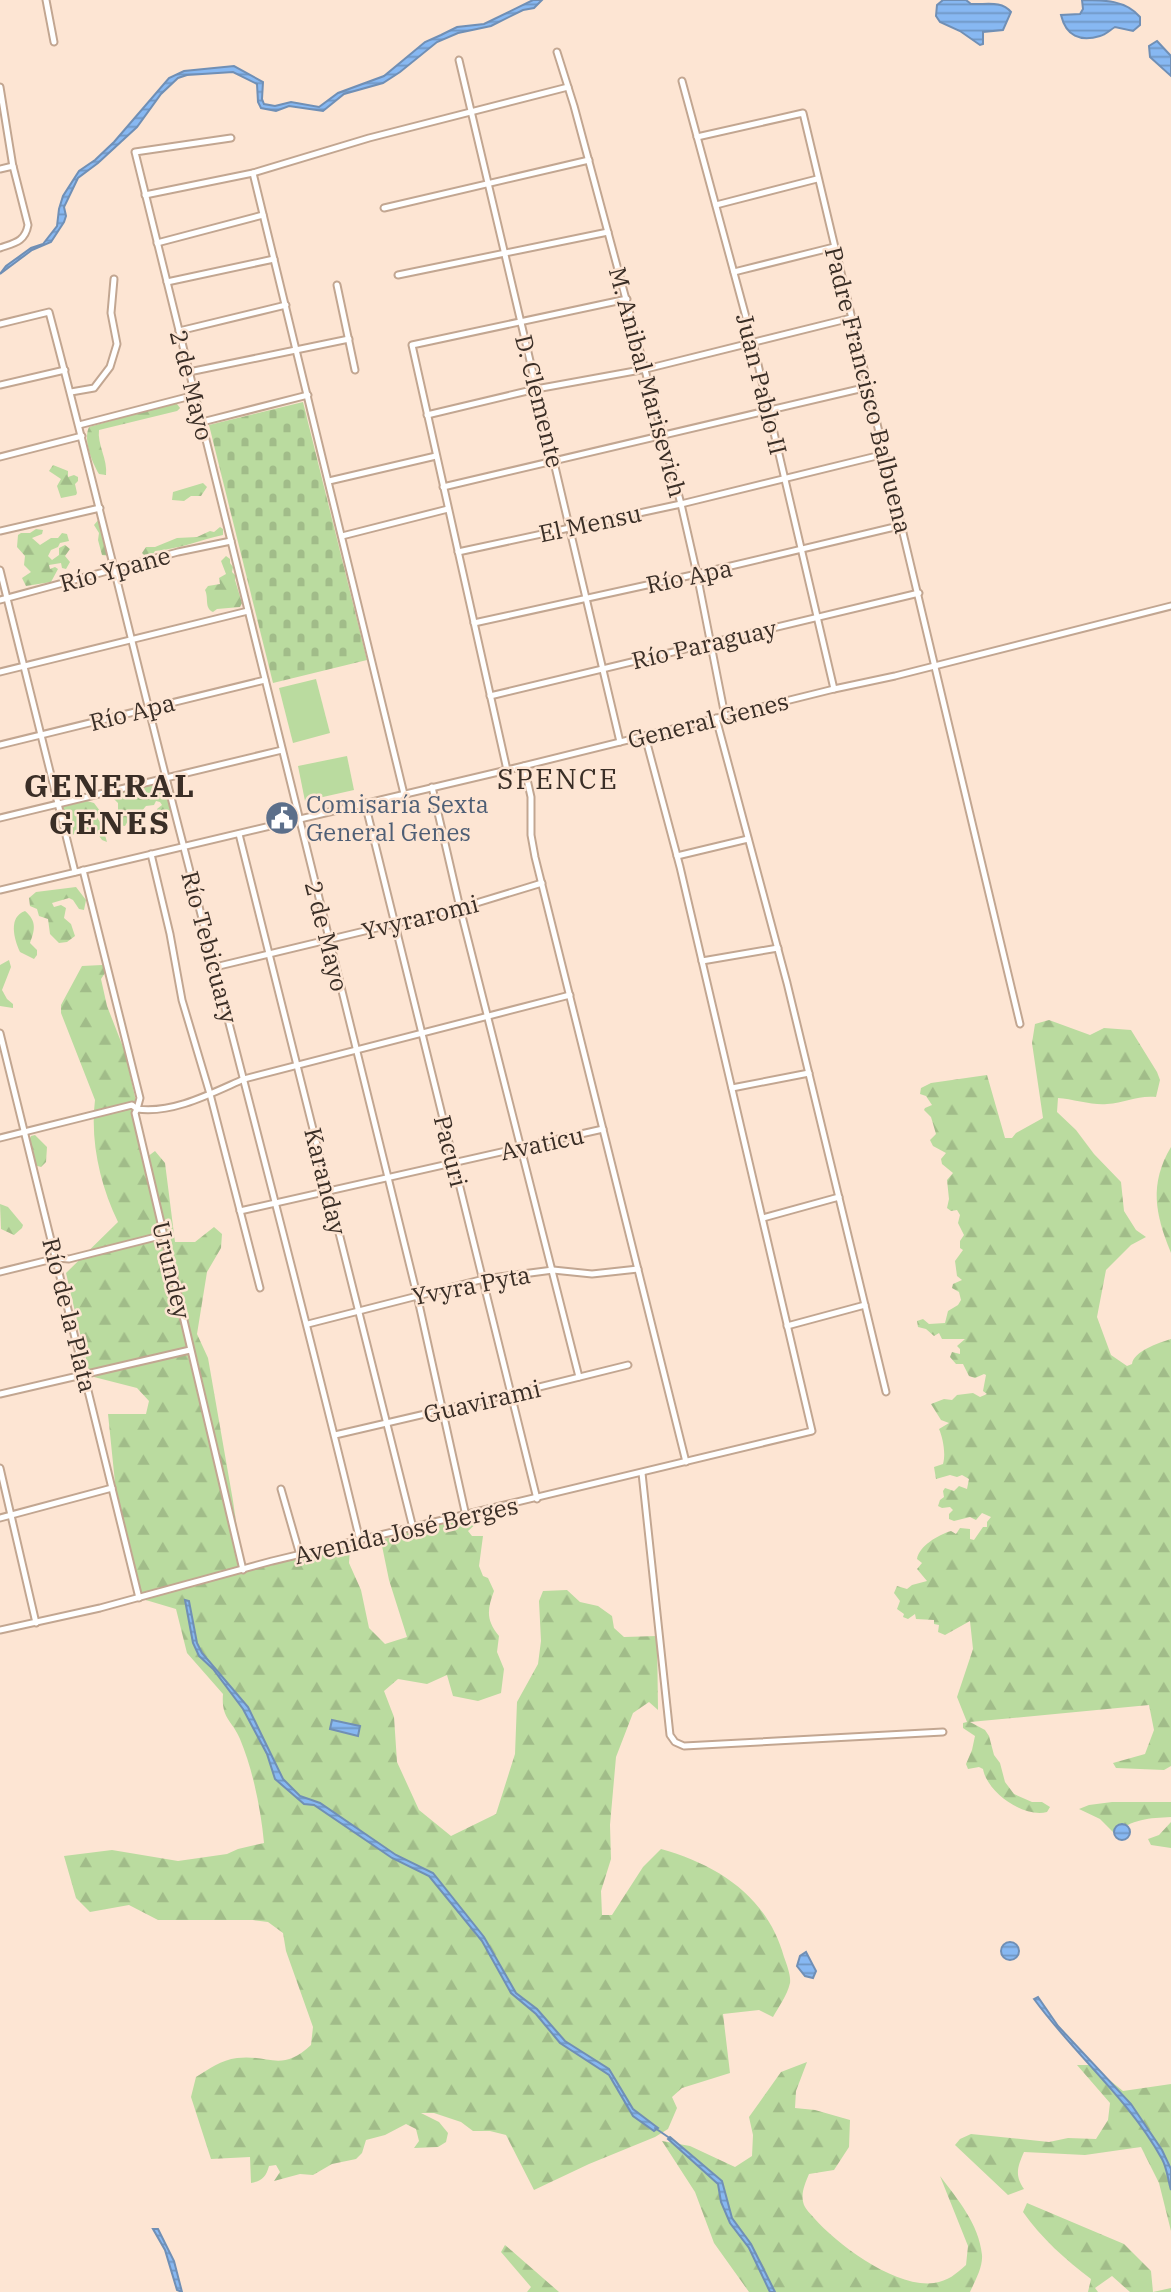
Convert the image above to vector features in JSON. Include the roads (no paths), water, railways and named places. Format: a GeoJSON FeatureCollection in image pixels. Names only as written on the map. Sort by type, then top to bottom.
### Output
{"type":"FeatureCollection","features":[{"type":"Feature","properties":{"kind":"street"},"geometry":{"type":"LineString","coordinates":[[46,0],[54,42]]}},
{"type":"Feature","properties":{"kind":"street","name":"M. Anibal Marisevich"},"geometry":{"type":"LineString","coordinates":[[557,52],[589,160],[681,504],[725,716]]}},
{"type":"Feature","properties":{"kind":"street","name":"D. Clemente"},"geometry":{"type":"LineString","coordinates":[[459,60],[620,742]]}},
{"type":"Feature","properties":{"kind":"street","name":"Juan Pablo II"},"geometry":{"type":"LineString","coordinates":[[682,81],[752,343],[834,689]]}},
{"type":"Feature","properties":{"kind":"street"},"geometry":{"type":"LineString","coordinates":[[0,87],[27,225],[21,240],[0,248]]}},
{"type":"Feature","properties":{"kind":"street"},"geometry":{"type":"LineString","coordinates":[[145,195],[253,173],[369,138],[568,87]]}},
{"type":"Feature","properties":{"kind":"street","name":"Padre Francisco Balbuena"},"geometry":{"type":"LineString","coordinates":[[697,137],[803,114],[1020,1024]]}},
{"type":"Feature","properties":{"kind":"street","name":"2 de Mayo"},"geometry":{"type":"LineString","coordinates":[[231,138],[135,152],[417,1295],[466,1516]]}},
{"type":"Feature","properties":{"kind":"street"},"geometry":{"type":"LineString","coordinates":[[384,208],[589,160]]}},
{"type":"Feature","properties":{"kind":"street"},"geometry":{"type":"LineString","coordinates":[[0,169],[14,168]]}},
{"type":"Feature","properties":{"kind":"street"},"geometry":{"type":"LineString","coordinates":[[253,173],[404,794]]}},
{"type":"Feature","properties":{"kind":"street"},"geometry":{"type":"LineString","coordinates":[[716,205],[817,179]]}},
{"type":"Feature","properties":{"kind":"street"},"geometry":{"type":"LineString","coordinates":[[157,243],[263,215]]}},
{"type":"Feature","properties":{"kind":"street"},"geometry":{"type":"LineString","coordinates":[[398,275],[608,232]]}},
{"type":"Feature","properties":{"kind":"street"},"geometry":{"type":"LineString","coordinates":[[734,272],[834,247]]}},
{"type":"Feature","properties":{"kind":"street"},"geometry":{"type":"LineString","coordinates":[[167,282],[274,259]]}},
{"type":"Feature","properties":{"kind":"street"},"geometry":{"type":"LineString","coordinates":[[71,392],[94,388],[110,368],[117,344],[111,313],[114,279]]}},
{"type":"Feature","properties":{"kind":"street"},"geometry":{"type":"LineString","coordinates":[[337,285],[355,370]]}},
{"type":"Feature","properties":{"kind":"street"},"geometry":{"type":"LineString","coordinates":[[507,770],[412,345],[627,299]]}},
{"type":"Feature","properties":{"kind":"street"},"geometry":{"type":"LineString","coordinates":[[179,331],[286,304]]}},
{"type":"Feature","properties":{"kind":"street","name":"Río Tebicuary"},"geometry":{"type":"LineString","coordinates":[[0,324],[49,312],[360,1541]]}},
{"type":"Feature","properties":{"kind":"street"},"geometry":{"type":"LineString","coordinates":[[427,415],[536,389],[646,369],[851,318]]}},
{"type":"Feature","properties":{"kind":"street"},"geometry":{"type":"LineString","coordinates":[[190,372],[348,339]]}},
{"type":"Feature","properties":{"kind":"street"},"geometry":{"type":"LineString","coordinates":[[0,385],[65,370]]}},
{"type":"Feature","properties":{"kind":"street"},"geometry":{"type":"LineString","coordinates":[[443,486],[868,387]]}},
{"type":"Feature","properties":{"kind":"street"},"geometry":{"type":"LineString","coordinates":[[202,422],[308,394]]}},
{"type":"Feature","properties":{"kind":"street"},"geometry":{"type":"LineString","coordinates":[[79,425],[195,395]]}},
{"type":"Feature","properties":{"kind":"street"},"geometry":{"type":"LineString","coordinates":[[0,457],[82,436]]}},
{"type":"Feature","properties":{"kind":"street","name":"El Mensu"},"geometry":{"type":"LineString","coordinates":[[458,552],[681,504],[885,454]]}},
{"type":"Feature","properties":{"kind":"street"},"geometry":{"type":"LineString","coordinates":[[329,481],[436,456]]}},
{"type":"Feature","properties":{"kind":"street"},"geometry":{"type":"LineString","coordinates":[[0,531],[100,508]]}},
{"type":"Feature","properties":{"kind":"street"},"geometry":{"type":"LineString","coordinates":[[342,536],[448,509]]}},
{"type":"Feature","properties":{"kind":"street","name":"Río Apa"},"geometry":{"type":"LineString","coordinates":[[474,623],[903,525]]}},
{"type":"Feature","properties":{"kind":"street","name":"Río Ypane"},"geometry":{"type":"LineString","coordinates":[[4,599],[202,546],[231,541]]}},
{"type":"Feature","properties":{"kind":"street"},"geometry":{"type":"LineString","coordinates":[[0,570],[4,599],[24,666],[75,872]]}},
{"type":"Feature","properties":{"kind":"street","name":"Río Paraguay"},"geometry":{"type":"LineString","coordinates":[[490,696],[919,593]]}},
{"type":"Feature","properties":{"kind":"street","name":"General Genes"},"geometry":{"type":"LineString","coordinates":[[0,890],[507,770],[1171,606]]}},
{"type":"Feature","properties":{"kind":"street"},"geometry":{"type":"LineString","coordinates":[[0,672],[248,611]]}},
{"type":"Feature","properties":{"kind":"street","name":"Río Apa"},"geometry":{"type":"LineString","coordinates":[[0,744],[265,680]]}},
{"type":"Feature","properties":{"kind":"street"},"geometry":{"type":"LineString","coordinates":[[716,718],[778,948],[886,1392]]}},
{"type":"Feature","properties":{"kind":"street"},"geometry":{"type":"LineString","coordinates":[[645,736],[677,856],[787,1326],[865,1305]]}},
{"type":"Feature","properties":{"kind":"street"},"geometry":{"type":"LineString","coordinates":[[0,818],[282,750]]}},
{"type":"Feature","properties":{"kind":"street"},"geometry":{"type":"LineString","coordinates":[[524,765],[531,797],[530,835],[686,1462]]}},
{"type":"Feature","properties":{"kind":"street"},"geometry":{"type":"LineString","coordinates":[[432,787],[579,1377]]}},
{"type":"Feature","properties":{"kind":"street","name":"Pacuri"},"geometry":{"type":"LineString","coordinates":[[365,803],[537,1499]]}},
{"type":"Feature","properties":{"kind":"street","name":"Karanday"},"geometry":{"type":"LineString","coordinates":[[239,834],[413,1528]]}},
{"type":"Feature","properties":{"kind":"street"},"geometry":{"type":"LineString","coordinates":[[677,856],[748,839]]}},
{"type":"Feature","properties":{"kind":"street"},"geometry":{"type":"LineString","coordinates":[[151,854],[182,1000],[210,1094],[260,1288]]}},
{"type":"Feature","properties":{"kind":"street","name":"Urundey"},"geometry":{"type":"LineString","coordinates":[[83,870],[140,1098],[135,1113],[243,1570]]}},
{"type":"Feature","properties":{"kind":"street","name":"Yvyraromi"},"geometry":{"type":"LineString","coordinates":[[215,967],[460,908],[542,883]]}},
{"type":"Feature","properties":{"kind":"street"},"geometry":{"type":"LineString","coordinates":[[702,961],[778,948]]}},
{"type":"Feature","properties":{"kind":"street"},"geometry":{"type":"LineString","coordinates":[[0,1139],[132,1105],[137,1109],[152,1111],[210,1094],[244,1079],[570,995]]}},
{"type":"Feature","properties":{"kind":"street","name":"Río de la Plata"},"geometry":{"type":"LineString","coordinates":[[0,1033],[139,1598]]}},
{"type":"Feature","properties":{"kind":"street"},"geometry":{"type":"LineString","coordinates":[[732,1088],[809,1073]]}},
{"type":"Feature","properties":{"kind":"street","name":"Avaticu"},"geometry":{"type":"LineString","coordinates":[[240,1211],[603,1129]]}},
{"type":"Feature","properties":{"kind":"street"},"geometry":{"type":"LineString","coordinates":[[763,1218],[839,1197]]}},
{"type":"Feature","properties":{"kind":"street"},"geometry":{"type":"LineString","coordinates":[[0,1272],[57,1258],[69,1259],[164,1235]]}},
{"type":"Feature","properties":{"kind":"street","name":"Yvyra Pyta"},"geometry":{"type":"LineString","coordinates":[[307,1324],[484,1279],[553,1270],[592,1273],[638,1269]]}},
{"type":"Feature","properties":{"kind":"street","name":"Avenida José Berges"},"geometry":{"type":"LineString","coordinates":[[0,1630],[812,1431],[787,1326]]}},
{"type":"Feature","properties":{"kind":"street"},"geometry":{"type":"LineString","coordinates":[[0,1394],[190,1350]]}},
{"type":"Feature","properties":{"kind":"street","name":"Guavirami"},"geometry":{"type":"LineString","coordinates":[[334,1435],[628,1364]]}},
{"type":"Feature","properties":{"kind":"street"},"geometry":{"type":"LineString","coordinates":[[0,1468],[36,1623]]}},
{"type":"Feature","properties":{"kind":"street"},"geometry":{"type":"LineString","coordinates":[[642,1473],[670,1735],[675,1742],[684,1746],[943,1731]]}},
{"type":"Feature","properties":{"kind":"street"},"geometry":{"type":"LineString","coordinates":[[0,1518],[112,1488]]}},
{"type":"Feature","properties":{"kind":"street"},"geometry":{"type":"LineString","coordinates":[[281,1489],[300,1555]]}},
{"type":"Feature","properties":{"kind":"water"},"geometry":{"type":"Polygon","coordinates":[[[533,0],[542,0],[534,8],[523,10],[491,26],[458,33],[437,42],[383,83],[344,94],[323,111],[289,106],[276,111],[261,108],[257,84],[233,72],[178,78],[161,94],[137,127],[78,178],[64,207],[64,222],[51,242],[32,250],[0,274],[6,266],[31,248],[43,244],[57,226],[63,196],[79,171],[114,142],[169,78],[184,71],[234,66],[263,82],[264,104],[275,106],[291,102],[319,107],[338,93],[384,76],[425,42],[457,27],[484,24],[533,0]]]}},
{"type":"Feature","properties":{"kind":"water"},"geometry":{"type":"Polygon","coordinates":[[[943,0],[998,4],[1011,12],[1003,30],[983,32],[983,44],[980,45],[960,31],[940,22],[936,16],[937,5],[943,0]]]}},
{"type":"Feature","properties":{"kind":"water"},"geometry":{"type":"Polygon","coordinates":[[[1082,0],[1106,1],[1128,7],[1140,17],[1140,25],[1133,31],[1115,27],[1104,35],[1093,38],[1075,36],[1066,28],[1061,15],[1080,14],[1083,9],[1082,0]]]}},
{"type":"Feature","properties":{"kind":"water"},"geometry":{"type":"Polygon","coordinates":[[[1157,41],[1171,56],[1171,76],[1150,57],[1149,46],[1157,41]]]}},
{"type":"Feature","properties":{"kind":"water"},"geometry":{"type":"Polygon","coordinates":[[[185,1600],[189,1601],[197,1643],[202,1653],[248,1707],[283,1779],[300,1796],[320,1803],[396,1855],[433,1873],[484,1937],[516,1993],[537,2009],[565,2041],[609,2069],[633,2109],[658,2128],[654,2131],[633,2116],[609,2075],[560,2043],[536,2014],[511,1993],[482,1941],[429,1876],[392,1858],[314,1805],[304,1804],[275,1779],[267,1754],[243,1709],[213,1669],[199,1656],[193,1643],[185,1600]]]}},
{"type":"Feature","properties":{"kind":"water"},"geometry":{"type":"Polygon","coordinates":[[[332,1720],[360,1726],[358,1736],[330,1729],[332,1720]]]}},
{"type":"Feature","properties":{"kind":"water"},"geometry":{"type":"Polygon","coordinates":[[[1119,1824],[1125,1824],[1130,1832],[1128,1838],[1119,1840],[1114,1835],[1114,1829],[1119,1824]]]}},
{"type":"Feature","properties":{"kind":"water"},"geometry":{"type":"Polygon","coordinates":[[[1006,1942],[1014,1942],[1019,1951],[1017,1958],[1006,1960],[1001,1955],[1001,1947],[1006,1942]]]}},
{"type":"Feature","properties":{"kind":"water"},"geometry":{"type":"Polygon","coordinates":[[[806,1952],[816,1971],[813,1978],[805,1976],[797,1966],[800,1956],[806,1952]]]}},
{"type":"Feature","properties":{"kind":"water"},"geometry":{"type":"Polygon","coordinates":[[[1038,1997],[1058,2026],[1131,2104],[1162,2150],[1171,2169],[1171,2190],[1164,2163],[1149,2137],[1034,1999],[1038,1997]]]}},
{"type":"Feature","properties":{"kind":"water"},"geometry":{"type":"Polygon","coordinates":[[[670,2137],[722,2181],[732,2218],[751,2244],[775,2292],[770,2292],[749,2248],[730,2223],[721,2202],[718,2184],[668,2139],[670,2137]]]}},
{"type":"Feature","properties":{"kind":"water"},"geometry":{"type":"Polygon","coordinates":[[[153,2229],[158,2229],[174,2261],[182,2292],[177,2290],[165,2250],[153,2229]]]}},
{"type":"Feature","properties":{"kind":"waterway"},"geometry":{"type":"LineString","coordinates":[[655,2128],[671,2139]]}},
{"type":"Feature","properties":{"kind":"place","name":"Comisaría Sexta General Genes"},"geometry":{"type":"Point","coordinates":[282,818]}},
{"type":"Feature","properties":{"kind":"district","name":"SPENCE"},"geometry":{"type":"Point","coordinates":[558,778]}},
{"type":"Feature","properties":{"kind":"district","name":"GENERAL GENES"},"geometry":{"type":"Point","coordinates":[110,804]}}]}
